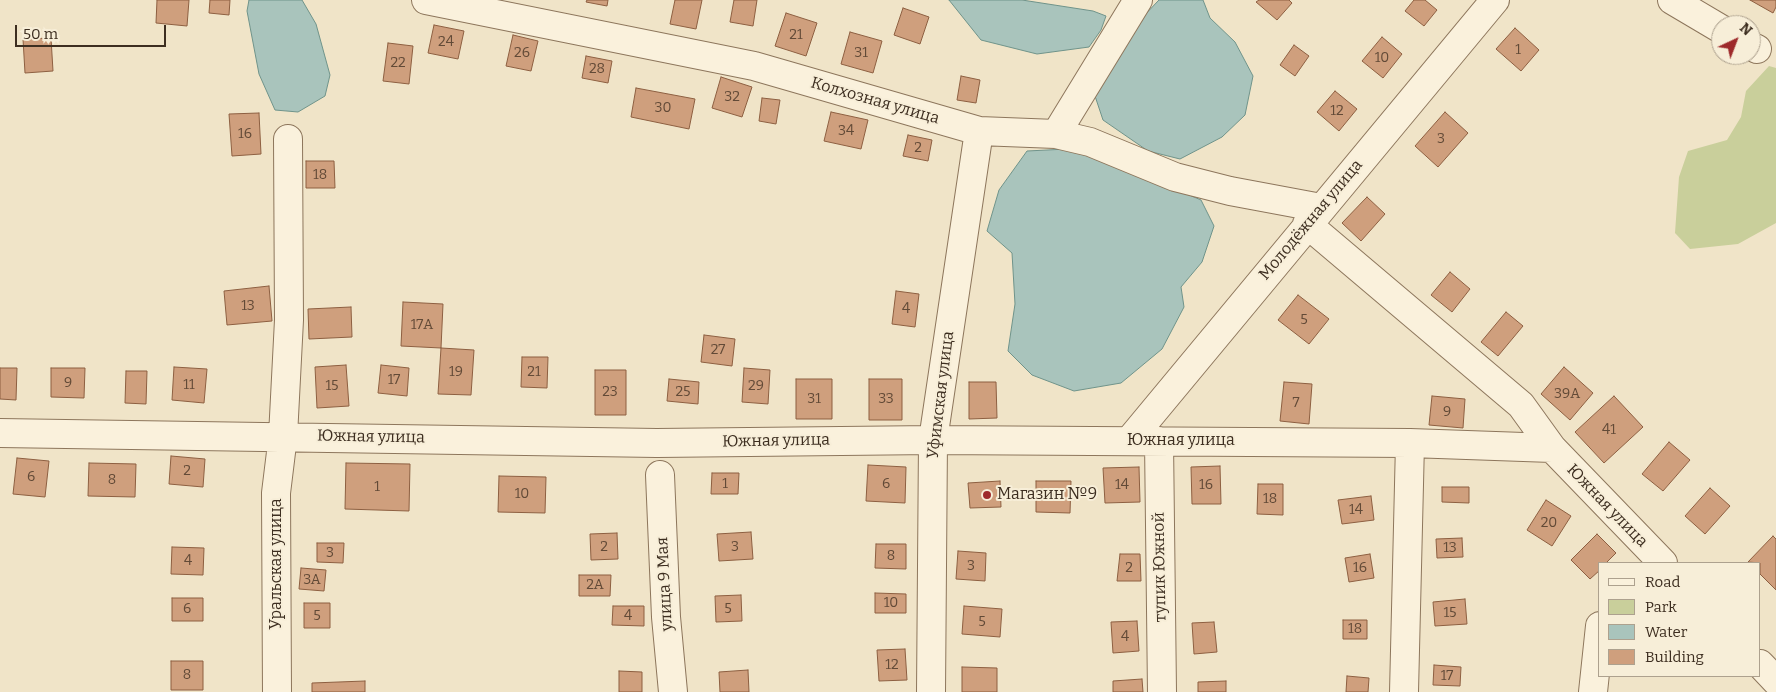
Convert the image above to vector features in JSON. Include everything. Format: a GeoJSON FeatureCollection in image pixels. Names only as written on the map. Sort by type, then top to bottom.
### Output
{"type":"FeatureCollection","features":[{"type":"Feature","properties":{"kind":"street","name":"Колхозная улица"},"geometry":{"type":"LineString","coordinates":[[426,0],[754,66],[979,131],[1056,134],[1090,142],[1175,177],[1314,216]]}},
{"type":"Feature","properties":{"kind":"street"},"geometry":{"type":"LineString","coordinates":[[1056,134],[1138,0]]}},
{"type":"Feature","properties":{"kind":"street","name":"Молодёжная улица"},"geometry":{"type":"LineString","coordinates":[[1128,441],[1495,0]]}},
{"type":"Feature","properties":{"kind":"street"},"geometry":{"type":"LineString","coordinates":[[1672,0],[1711,23]]}},
{"type":"Feature","properties":{"kind":"street","name":"Уфимская улица"},"geometry":{"type":"LineString","coordinates":[[931,692],[933,440],[979,131]]}},
{"type":"Feature","properties":{"kind":"street","name":"Уральская улица"},"geometry":{"type":"LineString","coordinates":[[277,692],[276,493],[283,436],[289,320],[288,139]]}},
{"type":"Feature","properties":{"kind":"street","name":"Южная улица"},"geometry":{"type":"LineString","coordinates":[[1314,216],[1521,405],[1552,448],[1658,562]]}},
{"type":"Feature","properties":{"kind":"street","name":"Южная улица"},"geometry":{"type":"LineString","coordinates":[[0,433],[656,443],[933,440],[1159,441],[1410,443],[1552,448]]}},
{"type":"Feature","properties":{"kind":"street","name":"тупик Южной"},"geometry":{"type":"LineString","coordinates":[[1159,441],[1162,692]]}},
{"type":"Feature","properties":{"kind":"street"},"geometry":{"type":"LineString","coordinates":[[1404,692],[1410,443]]}},
{"type":"Feature","properties":{"kind":"street","name":"улица 9 Мая"},"geometry":{"type":"LineString","coordinates":[[660,475],[666,617],[673,692]]}},
{"type":"Feature","properties":{"kind":"street"},"geometry":{"type":"LineString","coordinates":[[1593,692],[1598,645]]}},
{"type":"Feature","properties":{"kind":"street"},"geometry":{"type":"LineString","coordinates":[[1761,665],[1776,681]]}},
{"type":"Feature","properties":{"kind":"green space"},"geometry":{"type":"Polygon","coordinates":[[[1769,66],[1776,68],[1776,223],[1738,244],[1690,249],[1675,233],[1679,177],[1688,151],[1727,140],[1741,117],[1746,91],[1769,66]]]}},
{"type":"Feature","properties":{"kind":"water"},"geometry":{"type":"Polygon","coordinates":[[[249,0],[302,0],[316,24],[330,75],[325,96],[298,112],[275,110],[259,74],[247,11],[249,0]]]}},
{"type":"Feature","properties":{"kind":"water"},"geometry":{"type":"Polygon","coordinates":[[[949,0],[1022,0],[1093,11],[1106,16],[1101,30],[1089,47],[1037,54],[981,40],[949,0]]]}},
{"type":"Feature","properties":{"kind":"water"},"geometry":{"type":"Polygon","coordinates":[[[1159,0],[1203,0],[1210,18],[1235,42],[1253,76],[1245,115],[1222,137],[1180,159],[1148,151],[1103,120],[1095,96],[1138,22],[1159,0]]]}},
{"type":"Feature","properties":{"kind":"water"},"geometry":{"type":"Polygon","coordinates":[[[1067,149],[1096,155],[1201,200],[1214,226],[1202,262],[1181,287],[1184,307],[1162,349],[1121,383],[1074,391],[1032,375],[1008,351],[1015,304],[1012,253],[987,231],[999,190],[1027,151],[1067,149]]]}},
{"type":"Feature","properties":{"kind":"building"},"geometry":{"type":"Polygon","coordinates":[[[157,0],[189,0],[187,26],[156,23],[157,0]]]}},
{"type":"Feature","properties":{"kind":"building"},"geometry":{"type":"Polygon","coordinates":[[[210,0],[230,0],[229,15],[209,13],[210,0]]]}},
{"type":"Feature","properties":{"kind":"building"},"geometry":{"type":"Polygon","coordinates":[[[587,0],[608,0],[607,6],[586,2],[587,0]]]}},
{"type":"Feature","properties":{"kind":"building"},"geometry":{"type":"Polygon","coordinates":[[[675,0],[702,0],[696,29],[670,24],[675,0]]]}},
{"type":"Feature","properties":{"kind":"building"},"geometry":{"type":"Polygon","coordinates":[[[734,0],[757,0],[753,26],[730,22],[734,0]]]}},
{"type":"Feature","properties":{"kind":"building"},"geometry":{"type":"Polygon","coordinates":[[[1259,0],[1289,0],[1292,3],[1277,20],[1256,2],[1259,0]]]}},
{"type":"Feature","properties":{"kind":"building"},"geometry":{"type":"Polygon","coordinates":[[[1414,0],[1425,0],[1437,10],[1424,26],[1405,11],[1414,0]]]}},
{"type":"Feature","properties":{"kind":"building"},"geometry":{"type":"Polygon","coordinates":[[[1750,0],[1776,0],[1776,7],[1773,13],[1750,0]]]}},
{"type":"Feature","properties":{"kind":"building"},"geometry":{"type":"Polygon","coordinates":[[[903,8],[929,17],[920,44],[894,35],[903,8]]]}},
{"type":"Feature","properties":{"kind":"building"},"geometry":{"type":"Polygon","coordinates":[[[786,13],[817,23],[806,56],[775,46],[786,13]]]}},
{"type":"Feature","properties":{"kind":"building"},"geometry":{"type":"Polygon","coordinates":[[[434,25],[464,31],[458,59],[428,53],[434,25]]]}},
{"type":"Feature","properties":{"kind":"building"},"geometry":{"type":"Polygon","coordinates":[[[1515,28],[1539,50],[1521,71],[1496,49],[1515,28]]]}},
{"type":"Feature","properties":{"kind":"building"},"geometry":{"type":"Polygon","coordinates":[[[850,32],[882,41],[873,73],[841,64],[850,32]]]}},
{"type":"Feature","properties":{"kind":"building"},"geometry":{"type":"Polygon","coordinates":[[[513,35],[538,41],[531,71],[506,66],[513,35]]]}},
{"type":"Feature","properties":{"kind":"building"},"geometry":{"type":"Polygon","coordinates":[[[1382,37],[1402,54],[1383,78],[1362,61],[1382,37]]]}},
{"type":"Feature","properties":{"kind":"building"},"geometry":{"type":"Polygon","coordinates":[[[51,38],[53,71],[25,73],[23,39],[51,38]]]}},
{"type":"Feature","properties":{"kind":"building"},"geometry":{"type":"Polygon","coordinates":[[[388,43],[413,46],[409,84],[383,81],[388,43]]]}},
{"type":"Feature","properties":{"kind":"building"},"geometry":{"type":"Polygon","coordinates":[[[1294,45],[1309,56],[1295,76],[1280,65],[1294,45]]]}},
{"type":"Feature","properties":{"kind":"building"},"geometry":{"type":"Polygon","coordinates":[[[586,56],[612,61],[608,83],[582,78],[586,56]]]}},
{"type":"Feature","properties":{"kind":"building"},"geometry":{"type":"Polygon","coordinates":[[[961,76],[980,80],[976,103],[957,100],[961,76]]]}},
{"type":"Feature","properties":{"kind":"building"},"geometry":{"type":"Polygon","coordinates":[[[721,77],[752,87],[742,117],[712,108],[721,77]]]}},
{"type":"Feature","properties":{"kind":"building"},"geometry":{"type":"Polygon","coordinates":[[[636,88],[695,99],[689,129],[631,117],[636,88]]]}},
{"type":"Feature","properties":{"kind":"building"},"geometry":{"type":"Polygon","coordinates":[[[1335,91],[1357,109],[1339,131],[1317,112],[1335,91]]]}},
{"type":"Feature","properties":{"kind":"building"},"geometry":{"type":"Polygon","coordinates":[[[762,98],[780,100],[776,124],[759,121],[762,98]]]}},
{"type":"Feature","properties":{"kind":"building"},"geometry":{"type":"Polygon","coordinates":[[[831,112],[868,120],[861,149],[824,141],[831,112]]]}},
{"type":"Feature","properties":{"kind":"building"},"geometry":{"type":"Polygon","coordinates":[[[1445,112],[1468,133],[1438,167],[1415,146],[1445,112]]]}},
{"type":"Feature","properties":{"kind":"building"},"geometry":{"type":"Polygon","coordinates":[[[259,113],[261,154],[232,156],[229,114],[259,113]]]}},
{"type":"Feature","properties":{"kind":"building"},"geometry":{"type":"Polygon","coordinates":[[[908,135],[932,140],[928,161],[903,156],[908,135]]]}},
{"type":"Feature","properties":{"kind":"building"},"geometry":{"type":"Polygon","coordinates":[[[306,161],[334,161],[335,188],[306,188],[306,161]]]}},
{"type":"Feature","properties":{"kind":"building"},"geometry":{"type":"Polygon","coordinates":[[[1367,197],[1385,214],[1361,241],[1342,223],[1367,197]]]}},
{"type":"Feature","properties":{"kind":"building"},"geometry":{"type":"Polygon","coordinates":[[[1450,272],[1470,289],[1452,312],[1431,295],[1450,272]]]}},
{"type":"Feature","properties":{"kind":"building"},"geometry":{"type":"Polygon","coordinates":[[[269,286],[272,321],[227,325],[224,291],[269,286]]]}},
{"type":"Feature","properties":{"kind":"building"},"geometry":{"type":"Polygon","coordinates":[[[896,291],[919,294],[915,327],[892,324],[896,291]]]}},
{"type":"Feature","properties":{"kind":"building"},"geometry":{"type":"Polygon","coordinates":[[[1298,295],[1329,319],[1309,344],[1278,320],[1298,295]]]}},
{"type":"Feature","properties":{"kind":"building"},"geometry":{"type":"Polygon","coordinates":[[[403,302],[443,304],[441,348],[401,346],[403,302]]]}},
{"type":"Feature","properties":{"kind":"building"},"geometry":{"type":"Polygon","coordinates":[[[351,307],[352,337],[309,339],[308,309],[351,307]]]}},
{"type":"Feature","properties":{"kind":"building"},"geometry":{"type":"Polygon","coordinates":[[[1506,312],[1523,326],[1498,356],[1481,342],[1506,312]]]}},
{"type":"Feature","properties":{"kind":"building"},"geometry":{"type":"Polygon","coordinates":[[[704,335],[735,339],[732,366],[701,362],[704,335]]]}},
{"type":"Feature","properties":{"kind":"building"},"geometry":{"type":"Polygon","coordinates":[[[441,348],[474,350],[471,395],[438,394],[441,348]]]}},
{"type":"Feature","properties":{"kind":"building"},"geometry":{"type":"Polygon","coordinates":[[[522,357],[548,357],[547,388],[521,387],[522,357]]]}},
{"type":"Feature","properties":{"kind":"building"},"geometry":{"type":"Polygon","coordinates":[[[346,365],[349,406],[317,408],[315,367],[346,365]]]}},
{"type":"Feature","properties":{"kind":"building"},"geometry":{"type":"Polygon","coordinates":[[[381,365],[409,368],[407,396],[378,393],[381,365]]]}},
{"type":"Feature","properties":{"kind":"building"},"geometry":{"type":"Polygon","coordinates":[[[174,367],[207,369],[204,403],[172,400],[174,367]]]}},
{"type":"Feature","properties":{"kind":"building"},"geometry":{"type":"Polygon","coordinates":[[[1564,367],[1593,393],[1570,420],[1541,394],[1564,367]]]}},
{"type":"Feature","properties":{"kind":"building"},"geometry":{"type":"Polygon","coordinates":[[[0,368],[17,368],[16,400],[0,399],[0,368]]]}},
{"type":"Feature","properties":{"kind":"building"},"geometry":{"type":"Polygon","coordinates":[[[51,368],[85,368],[84,398],[51,397],[51,368]]]}},
{"type":"Feature","properties":{"kind":"building"},"geometry":{"type":"Polygon","coordinates":[[[744,368],[770,370],[768,404],[742,402],[744,368]]]}},
{"type":"Feature","properties":{"kind":"building"},"geometry":{"type":"Polygon","coordinates":[[[595,370],[626,370],[626,415],[595,415],[595,370]]]}},
{"type":"Feature","properties":{"kind":"building"},"geometry":{"type":"Polygon","coordinates":[[[126,371],[147,371],[146,404],[125,403],[126,371]]]}},
{"type":"Feature","properties":{"kind":"building"},"geometry":{"type":"Polygon","coordinates":[[[669,379],[699,382],[698,404],[667,401],[669,379]]]}},
{"type":"Feature","properties":{"kind":"building"},"geometry":{"type":"Polygon","coordinates":[[[796,379],[832,379],[832,419],[796,419],[796,379]]]}},
{"type":"Feature","properties":{"kind":"building"},"geometry":{"type":"Polygon","coordinates":[[[869,379],[902,379],[902,420],[869,420],[869,379]]]}},
{"type":"Feature","properties":{"kind":"building"},"geometry":{"type":"Polygon","coordinates":[[[969,382],[996,382],[997,418],[969,419],[969,382]]]}},
{"type":"Feature","properties":{"kind":"building"},"geometry":{"type":"Polygon","coordinates":[[[1284,382],[1312,384],[1309,424],[1280,421],[1284,382]]]}},
{"type":"Feature","properties":{"kind":"building"},"geometry":{"type":"Polygon","coordinates":[[[1432,396],[1465,399],[1463,428],[1429,425],[1432,396]]]}},
{"type":"Feature","properties":{"kind":"building"},"geometry":{"type":"Polygon","coordinates":[[[1614,396],[1643,427],[1604,463],[1575,432],[1614,396]]]}},
{"type":"Feature","properties":{"kind":"building"},"geometry":{"type":"Polygon","coordinates":[[[1669,442],[1690,460],[1663,491],[1642,474],[1669,442]]]}},
{"type":"Feature","properties":{"kind":"building"},"geometry":{"type":"Polygon","coordinates":[[[171,456],[205,459],[203,487],[169,484],[171,456]]]}},
{"type":"Feature","properties":{"kind":"building"},"geometry":{"type":"Polygon","coordinates":[[[17,458],[49,461],[45,497],[13,494],[17,458]]]}},
{"type":"Feature","properties":{"kind":"building"},"geometry":{"type":"Polygon","coordinates":[[[89,463],[136,464],[135,497],[88,496],[89,463]]]}},
{"type":"Feature","properties":{"kind":"building"},"geometry":{"type":"Polygon","coordinates":[[[346,463],[410,464],[409,511],[345,509],[346,463]]]}},
{"type":"Feature","properties":{"kind":"building"},"geometry":{"type":"Polygon","coordinates":[[[868,465],[906,467],[905,503],[866,501],[868,465]]]}},
{"type":"Feature","properties":{"kind":"building"},"geometry":{"type":"Polygon","coordinates":[[[1220,466],[1221,504],[1192,504],[1191,467],[1220,466]]]}},
{"type":"Feature","properties":{"kind":"building"},"geometry":{"type":"Polygon","coordinates":[[[1139,467],[1140,502],[1105,503],[1103,468],[1139,467]]]}},
{"type":"Feature","properties":{"kind":"building"},"geometry":{"type":"Polygon","coordinates":[[[712,473],[739,473],[738,494],[711,494],[712,473]]]}},
{"type":"Feature","properties":{"kind":"building"},"geometry":{"type":"Polygon","coordinates":[[[499,476],[546,477],[545,513],[498,512],[499,476]]]}},
{"type":"Feature","properties":{"kind":"building"},"geometry":{"type":"Polygon","coordinates":[[[1000,481],[1001,507],[970,508],[968,483],[1000,481]]]}},
{"type":"Feature","properties":{"kind":"building"},"geometry":{"type":"Polygon","coordinates":[[[1036,481],[1071,481],[1070,513],[1036,512],[1036,481]]]}},
{"type":"Feature","properties":{"kind":"building"},"geometry":{"type":"Polygon","coordinates":[[[1258,484],[1283,484],[1283,515],[1257,514],[1258,484]]]}},
{"type":"Feature","properties":{"kind":"building"},"geometry":{"type":"Polygon","coordinates":[[[1442,487],[1469,487],[1469,503],[1442,502],[1442,487]]]}},
{"type":"Feature","properties":{"kind":"building"},"geometry":{"type":"Polygon","coordinates":[[[1710,488],[1730,506],[1705,534],[1685,516],[1710,488]]]}},
{"type":"Feature","properties":{"kind":"building"},"geometry":{"type":"Polygon","coordinates":[[[1371,496],[1374,520],[1342,524],[1338,500],[1371,496]]]}},
{"type":"Feature","properties":{"kind":"building"},"geometry":{"type":"Polygon","coordinates":[[[1546,500],[1571,516],[1552,546],[1527,530],[1546,500]]]}},
{"type":"Feature","properties":{"kind":"building"},"geometry":{"type":"Polygon","coordinates":[[[751,532],[753,559],[719,561],[717,534],[751,532]]]}},
{"type":"Feature","properties":{"kind":"building"},"geometry":{"type":"Polygon","coordinates":[[[617,533],[618,559],[591,560],[590,534],[617,533]]]}},
{"type":"Feature","properties":{"kind":"building"},"geometry":{"type":"Polygon","coordinates":[[[1597,534],[1616,553],[1607,562],[1598,562],[1598,572],[1590,579],[1571,560],[1597,534]]]}},
{"type":"Feature","properties":{"kind":"building"},"geometry":{"type":"Polygon","coordinates":[[[1773,536],[1776,539],[1776,590],[1761,575],[1761,562],[1748,562],[1773,536]]]}},
{"type":"Feature","properties":{"kind":"building"},"geometry":{"type":"Polygon","coordinates":[[[1462,538],[1463,557],[1437,558],[1436,539],[1462,538]]]}},
{"type":"Feature","properties":{"kind":"building"},"geometry":{"type":"Polygon","coordinates":[[[317,543],[344,543],[343,563],[317,562],[317,543]]]}},
{"type":"Feature","properties":{"kind":"building"},"geometry":{"type":"Polygon","coordinates":[[[876,544],[906,544],[906,569],[875,568],[876,544]]]}},
{"type":"Feature","properties":{"kind":"building"},"geometry":{"type":"Polygon","coordinates":[[[172,547],[204,548],[203,575],[171,574],[172,547]]]}},
{"type":"Feature","properties":{"kind":"building"},"geometry":{"type":"Polygon","coordinates":[[[958,551],[986,553],[985,581],[956,579],[958,551]]]}},
{"type":"Feature","properties":{"kind":"building"},"geometry":{"type":"Polygon","coordinates":[[[1120,554],[1140,554],[1141,581],[1117,581],[1120,554]]]}},
{"type":"Feature","properties":{"kind":"building"},"geometry":{"type":"Polygon","coordinates":[[[1370,554],[1374,578],[1349,582],[1345,558],[1370,554]]]}},
{"type":"Feature","properties":{"kind":"building"},"geometry":{"type":"Polygon","coordinates":[[[301,568],[326,570],[324,591],[299,589],[301,568]]]}},
{"type":"Feature","properties":{"kind":"building"},"geometry":{"type":"Polygon","coordinates":[[[579,575],[611,575],[610,596],[579,596],[579,575]]]}},
{"type":"Feature","properties":{"kind":"building"},"geometry":{"type":"Polygon","coordinates":[[[875,593],[906,594],[906,613],[875,613],[875,593]]]}},
{"type":"Feature","properties":{"kind":"building"},"geometry":{"type":"Polygon","coordinates":[[[741,595],[742,621],[716,622],[715,596],[741,595]]]}},
{"type":"Feature","properties":{"kind":"building"},"geometry":{"type":"Polygon","coordinates":[[[172,598],[203,598],[203,621],[172,621],[172,598]]]}},
{"type":"Feature","properties":{"kind":"building"},"geometry":{"type":"Polygon","coordinates":[[[1465,599],[1467,624],[1435,626],[1433,602],[1465,599]]]}},
{"type":"Feature","properties":{"kind":"building"},"geometry":{"type":"Polygon","coordinates":[[[304,603],[330,603],[330,628],[304,628],[304,603]]]}},
{"type":"Feature","properties":{"kind":"building"},"geometry":{"type":"Polygon","coordinates":[[[613,606],[644,606],[644,626],[612,625],[613,606]]]}},
{"type":"Feature","properties":{"kind":"building"},"geometry":{"type":"Polygon","coordinates":[[[964,606],[1002,609],[1000,637],[962,634],[964,606]]]}},
{"type":"Feature","properties":{"kind":"building"},"geometry":{"type":"Polygon","coordinates":[[[1343,620],[1367,620],[1367,639],[1343,639],[1343,620]]]}},
{"type":"Feature","properties":{"kind":"building"},"geometry":{"type":"Polygon","coordinates":[[[1137,621],[1139,651],[1113,653],[1111,622],[1137,621]]]}},
{"type":"Feature","properties":{"kind":"building"},"geometry":{"type":"Polygon","coordinates":[[[1214,622],[1217,652],[1194,654],[1192,623],[1214,622]]]}},
{"type":"Feature","properties":{"kind":"building"},"geometry":{"type":"Polygon","coordinates":[[[905,649],[907,680],[879,681],[877,650],[905,649]]]}},
{"type":"Feature","properties":{"kind":"building"},"geometry":{"type":"Polygon","coordinates":[[[171,661],[203,661],[203,690],[171,690],[171,661]]]}},
{"type":"Feature","properties":{"kind":"building"},"geometry":{"type":"Polygon","coordinates":[[[1434,665],[1461,667],[1460,686],[1433,685],[1434,665]]]}},
{"type":"Feature","properties":{"kind":"building"},"geometry":{"type":"Polygon","coordinates":[[[962,667],[997,668],[997,692],[962,692],[962,667]]]}},
{"type":"Feature","properties":{"kind":"building"},"geometry":{"type":"Polygon","coordinates":[[[748,670],[749,692],[720,692],[719,672],[748,670]]]}},
{"type":"Feature","properties":{"kind":"building"},"geometry":{"type":"Polygon","coordinates":[[[619,671],[642,672],[642,692],[619,692],[619,671]]]}},
{"type":"Feature","properties":{"kind":"building"},"geometry":{"type":"Polygon","coordinates":[[[1347,676],[1369,678],[1368,692],[1346,692],[1347,676]]]}},
{"type":"Feature","properties":{"kind":"building"},"geometry":{"type":"Polygon","coordinates":[[[1142,679],[1143,692],[1113,692],[1113,681],[1142,679]]]}},
{"type":"Feature","properties":{"kind":"building"},"geometry":{"type":"Polygon","coordinates":[[[365,681],[365,692],[312,692],[312,683],[365,681]]]}},
{"type":"Feature","properties":{"kind":"building"},"geometry":{"type":"Polygon","coordinates":[[[1226,681],[1226,692],[1198,692],[1198,682],[1226,681]]]}},
{"type":"Feature","properties":{"kind":"place","name":"Магазин №9"},"geometry":{"type":"Point","coordinates":[987,495]}}]}
